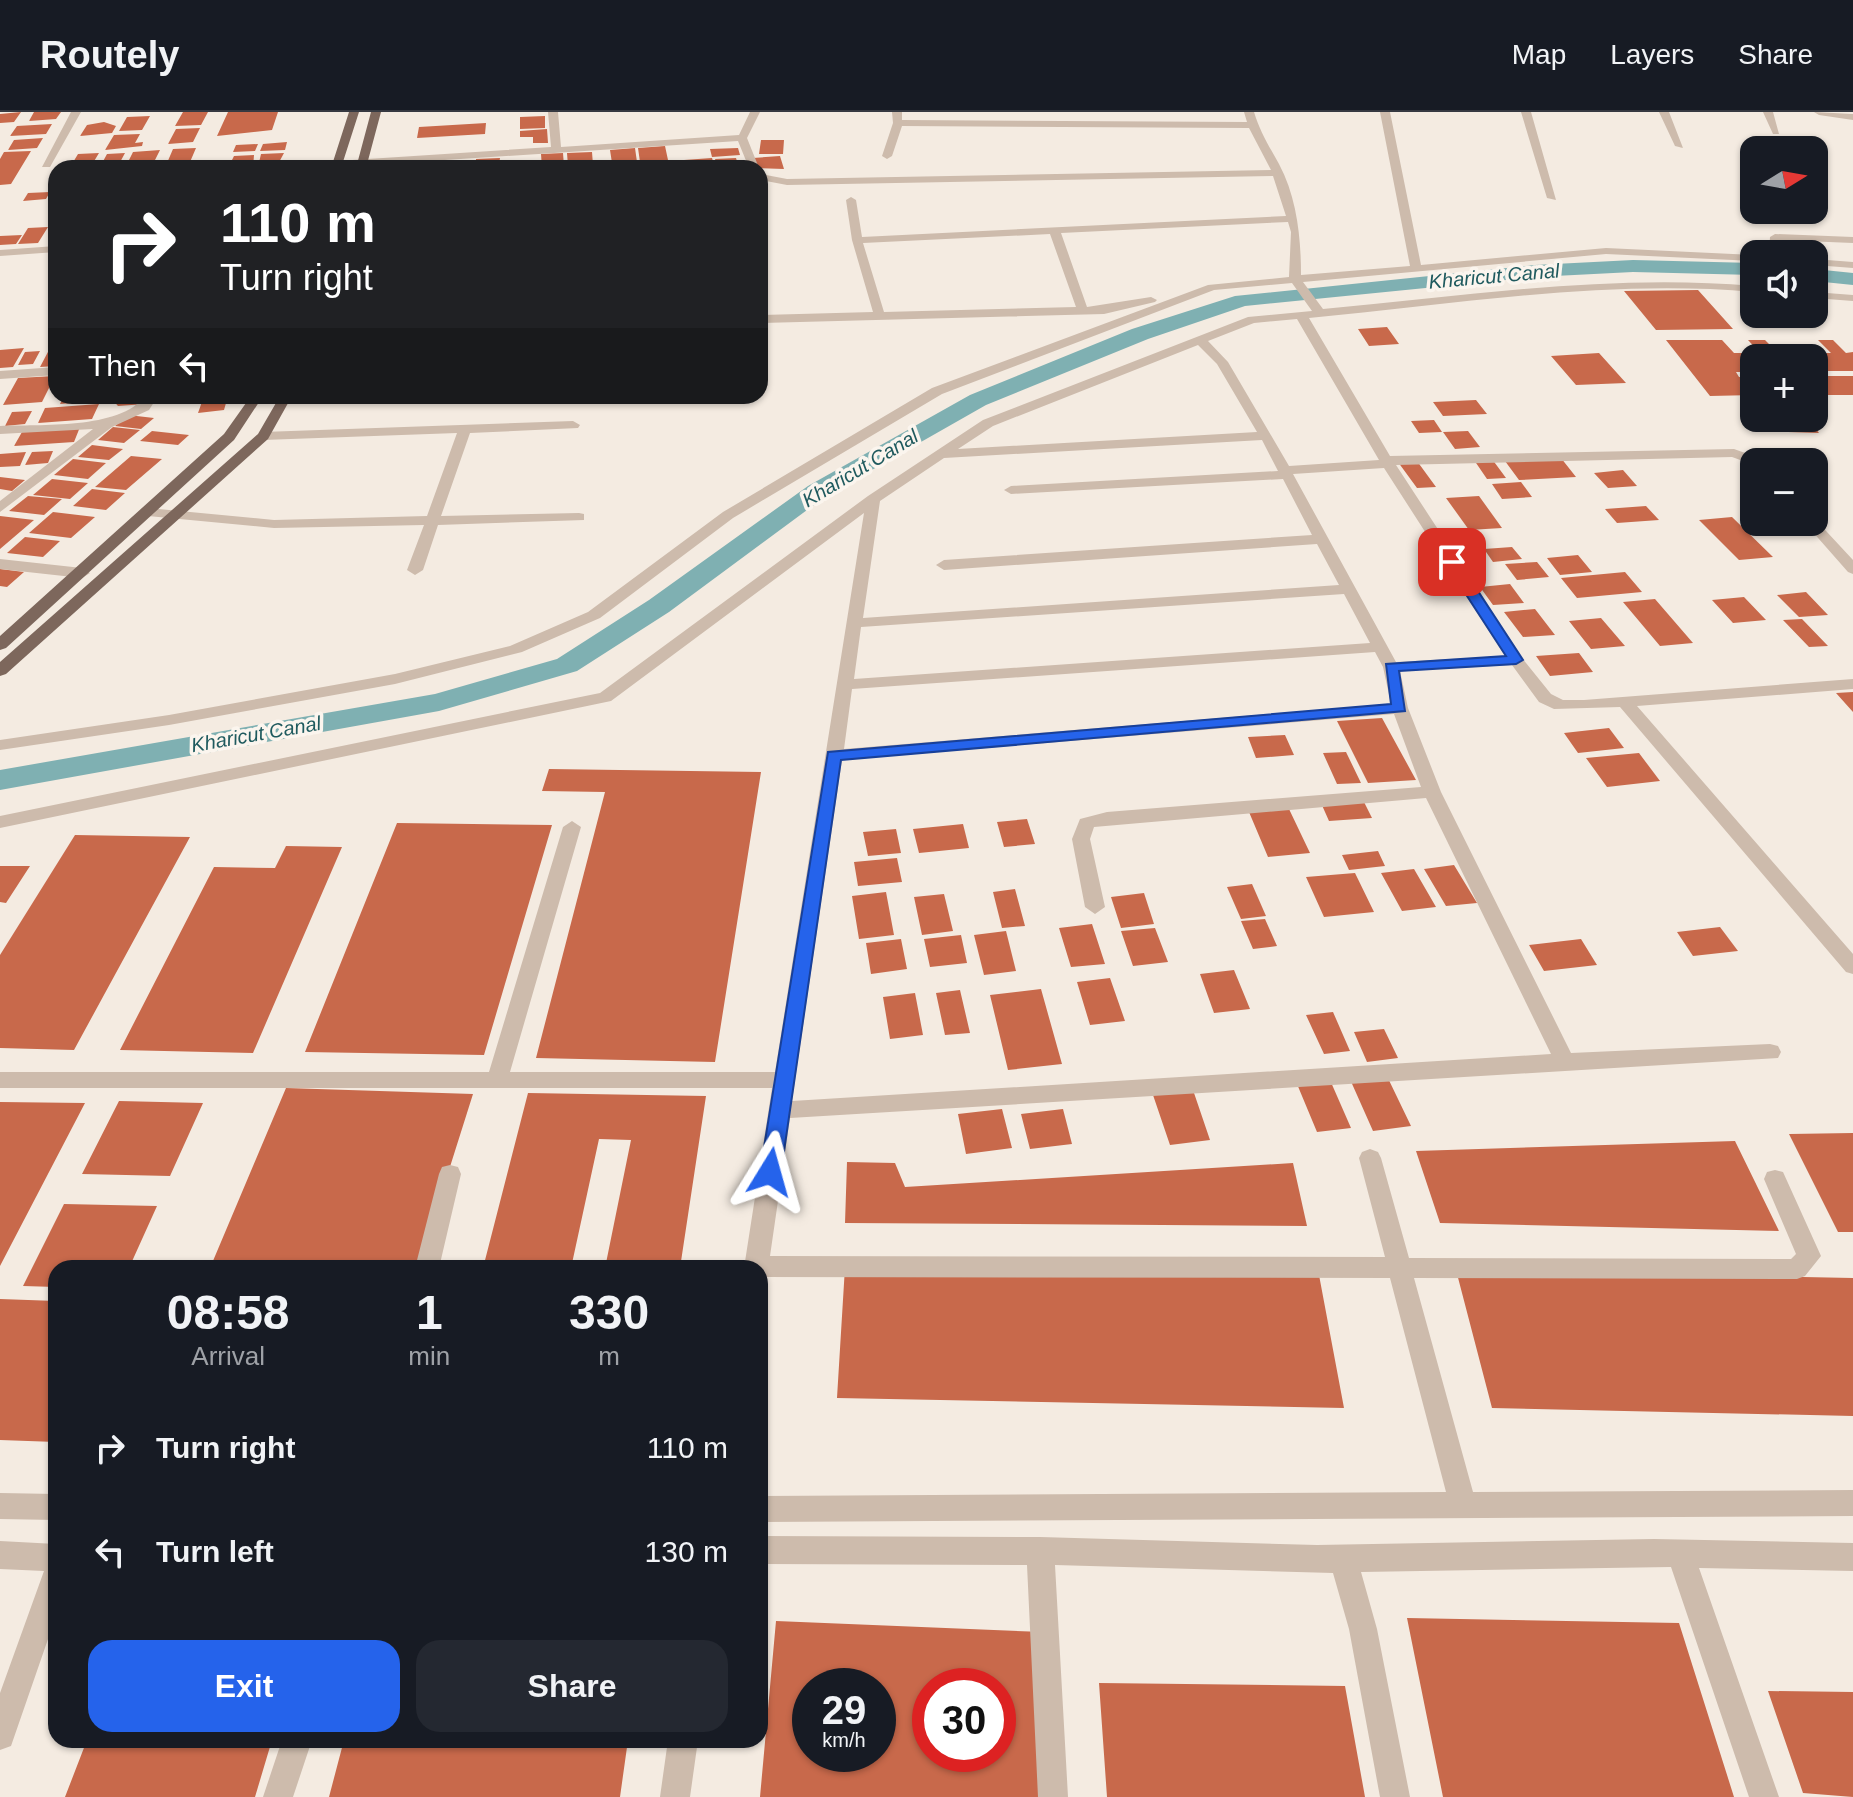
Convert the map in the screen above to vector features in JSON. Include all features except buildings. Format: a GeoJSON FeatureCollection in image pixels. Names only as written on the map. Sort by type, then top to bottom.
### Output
{"type":"FeatureCollection","features":[{"type":"Feature","properties":{"kind":"main road"},"geometry":{"type":"LineString","coordinates":[[338,160],[354,112]]}},
{"type":"Feature","properties":{"kind":"main road"},"geometry":{"type":"LineString","coordinates":[[362,160],[376,112]]}},
{"type":"Feature","properties":{"kind":"main road"},"geometry":{"type":"LineString","coordinates":[[0,645],[229,437],[252,404]]}},
{"type":"Feature","properties":{"kind":"main road"},"geometry":{"type":"LineString","coordinates":[[0,671],[263,436],[281,404]]}},
{"type":"Feature","properties":{"kind":"street"},"geometry":{"type":"LineString","coordinates":[[49,160],[76,112]]}},
{"type":"Feature","properties":{"kind":"street"},"geometry":{"type":"LineString","coordinates":[[553,112],[556,151]]}},
{"type":"Feature","properties":{"kind":"street"},"geometry":{"type":"LineString","coordinates":[[751,160],[742,138],[755,112]]}},
{"type":"Feature","properties":{"kind":"street"},"geometry":{"type":"LineString","coordinates":[[1249,112],[1277,173],[1296,232],[1296,281],[1320,312]]}},
{"type":"Feature","properties":{"kind":"street"},"geometry":{"type":"LineString","coordinates":[[1385,112],[1416,267]]}},
{"type":"Feature","properties":{"kind":"street"},"geometry":{"type":"LineString","coordinates":[[1526,112],[1552,198]]}},
{"type":"Feature","properties":{"kind":"street"},"geometry":{"type":"LineString","coordinates":[[1664,112],[1680,146]]}},
{"type":"Feature","properties":{"kind":"street"},"geometry":{"type":"LineString","coordinates":[[1768,112],[1776,132]]}},
{"type":"Feature","properties":{"kind":"street"},"geometry":{"type":"LineString","coordinates":[[1819,112],[1853,115]]}},
{"type":"Feature","properties":{"kind":"street"},"geometry":{"type":"LineString","coordinates":[[1843,112],[1853,115]]}},
{"type":"Feature","properties":{"kind":"street"},"geometry":{"type":"LineString","coordinates":[[887,156],[897,118],[1253,125]]}},
{"type":"Feature","properties":{"kind":"street"},"geometry":{"type":"LineString","coordinates":[[479,160],[556,151],[742,138]]}},
{"type":"Feature","properties":{"kind":"street"},"geometry":{"type":"LineString","coordinates":[[46,165],[48,161]]}},
{"type":"Feature","properties":{"kind":"street"},"geometry":{"type":"LineString","coordinates":[[768,178],[787,182],[1277,173]]}},
{"type":"Feature","properties":{"kind":"street"},"geometry":{"type":"LineString","coordinates":[[851,200],[857,240],[879,314]]}},
{"type":"Feature","properties":{"kind":"street"},"geometry":{"type":"LineString","coordinates":[[857,240],[1292,219]]}},
{"type":"Feature","properties":{"kind":"street"},"geometry":{"type":"LineString","coordinates":[[1054,230],[1082,308]]}},
{"type":"Feature","properties":{"kind":"street"},"geometry":{"type":"LineString","coordinates":[[1775,240],[1775,237],[1853,240]]}},
{"type":"Feature","properties":{"kind":"street"},"geometry":{"type":"LineString","coordinates":[[0,253],[48,250]]}},
{"type":"Feature","properties":{"kind":"street"},"geometry":{"type":"LineString","coordinates":[[768,319],[1082,308],[1104,310],[1212,287],[1606,251],[1740,257]]}},
{"type":"Feature","properties":{"kind":"street"},"geometry":{"type":"LineString","coordinates":[[1828,263],[1853,265]]}},
{"type":"Feature","properties":{"kind":"street"},"geometry":{"type":"LineString","coordinates":[[0,822],[605,697],[873,499],[988,423],[1252,320],[1600,286],[1685,283],[1740,288]]}},
{"type":"Feature","properties":{"kind":"street"},"geometry":{"type":"LineString","coordinates":[[0,745],[169,720],[395,679],[516,649],[594,615],[728,515],[937,391],[1212,287]]}},
{"type":"Feature","properties":{"kind":"street"},"geometry":{"type":"LineString","coordinates":[[1828,296],[1853,298]]}},
{"type":"Feature","properties":{"kind":"street"},"geometry":{"type":"LineString","coordinates":[[1301,315],[1388,464],[1516,660],[1545,698],[1560,705],[1853,684]]}},
{"type":"Feature","properties":{"kind":"street"},"geometry":{"type":"LineString","coordinates":[[1200,340],[1222,362],[1266,436],[1391,667],[1400,708],[1432,792],[1565,1061]]}},
{"type":"Feature","properties":{"kind":"street"},"geometry":{"type":"LineString","coordinates":[[0,375],[48,372]]}},
{"type":"Feature","properties":{"kind":"street"},"geometry":{"type":"LineString","coordinates":[[0,508],[107,424],[146,404]]}},
{"type":"Feature","properties":{"kind":"street"},"geometry":{"type":"LineString","coordinates":[[0,430],[107,424]]}},
{"type":"Feature","properties":{"kind":"street"},"geometry":{"type":"LineString","coordinates":[[263,436],[573,425]]}},
{"type":"Feature","properties":{"kind":"street"},"geometry":{"type":"LineString","coordinates":[[415,570],[465,429]]}},
{"type":"Feature","properties":{"kind":"street"},"geometry":{"type":"LineString","coordinates":[[941,454],[1266,436]]}},
{"type":"Feature","properties":{"kind":"street"},"geometry":{"type":"LineString","coordinates":[[1011,490],[1388,464],[1395,459],[1740,455]]}},
{"type":"Feature","properties":{"kind":"street"},"geometry":{"type":"LineString","coordinates":[[757,1260],[873,499]]}},
{"type":"Feature","properties":{"kind":"street"},"geometry":{"type":"LineString","coordinates":[[148,512],[274,524],[579,517]]}},
{"type":"Feature","properties":{"kind":"street"},"geometry":{"type":"LineString","coordinates":[[1824,536],[1853,569]]}},
{"type":"Feature","properties":{"kind":"street"},"geometry":{"type":"LineString","coordinates":[[944,565],[1322,539]]}},
{"type":"Feature","properties":{"kind":"street"},"geometry":{"type":"LineString","coordinates":[[0,564],[82,573]]}},
{"type":"Feature","properties":{"kind":"street"},"geometry":{"type":"LineString","coordinates":[[854,623],[1349,589]]}},
{"type":"Feature","properties":{"kind":"street"},"geometry":{"type":"LineString","coordinates":[[845,685],[1380,647]]}},
{"type":"Feature","properties":{"kind":"street"},"geometry":{"type":"LineString","coordinates":[[1391,667],[1516,660]]}},
{"type":"Feature","properties":{"kind":"street"},"geometry":{"type":"LineString","coordinates":[[1624,702],[1853,967]]}},
{"type":"Feature","properties":{"kind":"street"},"geometry":{"type":"LineString","coordinates":[[834,755],[1400,708]]}},
{"type":"Feature","properties":{"kind":"street"},"geometry":{"type":"LineString","coordinates":[[1095,907],[1081,839],[1086,823],[1122,817],[1432,792]]}},
{"type":"Feature","properties":{"kind":"street"},"geometry":{"type":"LineString","coordinates":[[497,1080],[572,827]]}},
{"type":"Feature","properties":{"kind":"street"},"geometry":{"type":"LineString","coordinates":[[780,1110],[1565,1061],[1770,1052]]}},
{"type":"Feature","properties":{"kind":"street"},"geometry":{"type":"LineString","coordinates":[[0,1080],[784,1080]]}},
{"type":"Feature","properties":{"kind":"street"},"geometry":{"type":"LineString","coordinates":[[1370,1158],[1463,1505]]}},
{"type":"Feature","properties":{"kind":"street"},"geometry":{"type":"LineString","coordinates":[[429,1260],[450,1174]]}},
{"type":"Feature","properties":{"kind":"street"},"geometry":{"type":"LineString","coordinates":[[768,1267],[1797,1269],[1809,1256],[1775,1179]]}},
{"type":"Feature","properties":{"kind":"street"},"geometry":{"type":"LineString","coordinates":[[768,1509],[1853,1503]]}},
{"type":"Feature","properties":{"kind":"street"},"geometry":{"type":"LineString","coordinates":[[0,1506],[48,1507]]}},
{"type":"Feature","properties":{"kind":"street"},"geometry":{"type":"LineString","coordinates":[[768,1550],[1040,1551],[1343,1558],[1680,1554],[1853,1557]]}},
{"type":"Feature","properties":{"kind":"street"},"geometry":{"type":"LineString","coordinates":[[1040,1551],[1053,1797]]}},
{"type":"Feature","properties":{"kind":"street"},"geometry":{"type":"LineString","coordinates":[[1680,1554],[1764,1797]]}},
{"type":"Feature","properties":{"kind":"street"},"geometry":{"type":"LineString","coordinates":[[0,1555],[48,1558]]}},
{"type":"Feature","properties":{"kind":"street"},"geometry":{"type":"LineString","coordinates":[[1343,1558],[1363,1629],[1395,1797]]}},
{"type":"Feature","properties":{"kind":"street"},"geometry":{"type":"LineString","coordinates":[[0,1735],[48,1598]]}},
{"type":"Feature","properties":{"kind":"street"},"geometry":{"type":"LineString","coordinates":[[278,1797],[294,1748]]}},
{"type":"Feature","properties":{"kind":"street"},"geometry":{"type":"LineString","coordinates":[[675,1797],[682,1748]]}},
{"type":"Feature","properties":{"kind":"waterway","name":"Kharicut Canal"},"geometry":{"type":"LineString","coordinates":[[0,780],[439,702],[567,665],[659,606],[817,491],[978,400],[1140,334],[1242,300],[1535,271],[1633,266],[1740,269]]}},
{"type":"Feature","properties":{"kind":"waterway","name":"Kharicut Canal"},"geometry":{"type":"LineString","coordinates":[[1828,276],[1853,279]]}},
{"type":"Feature","properties":{"kind":"route"},"geometry":{"type":"LineString","coordinates":[[770,1172],[834,755],[1400,708],[1391,667],[1516,660],[1452,562]]}}]}
